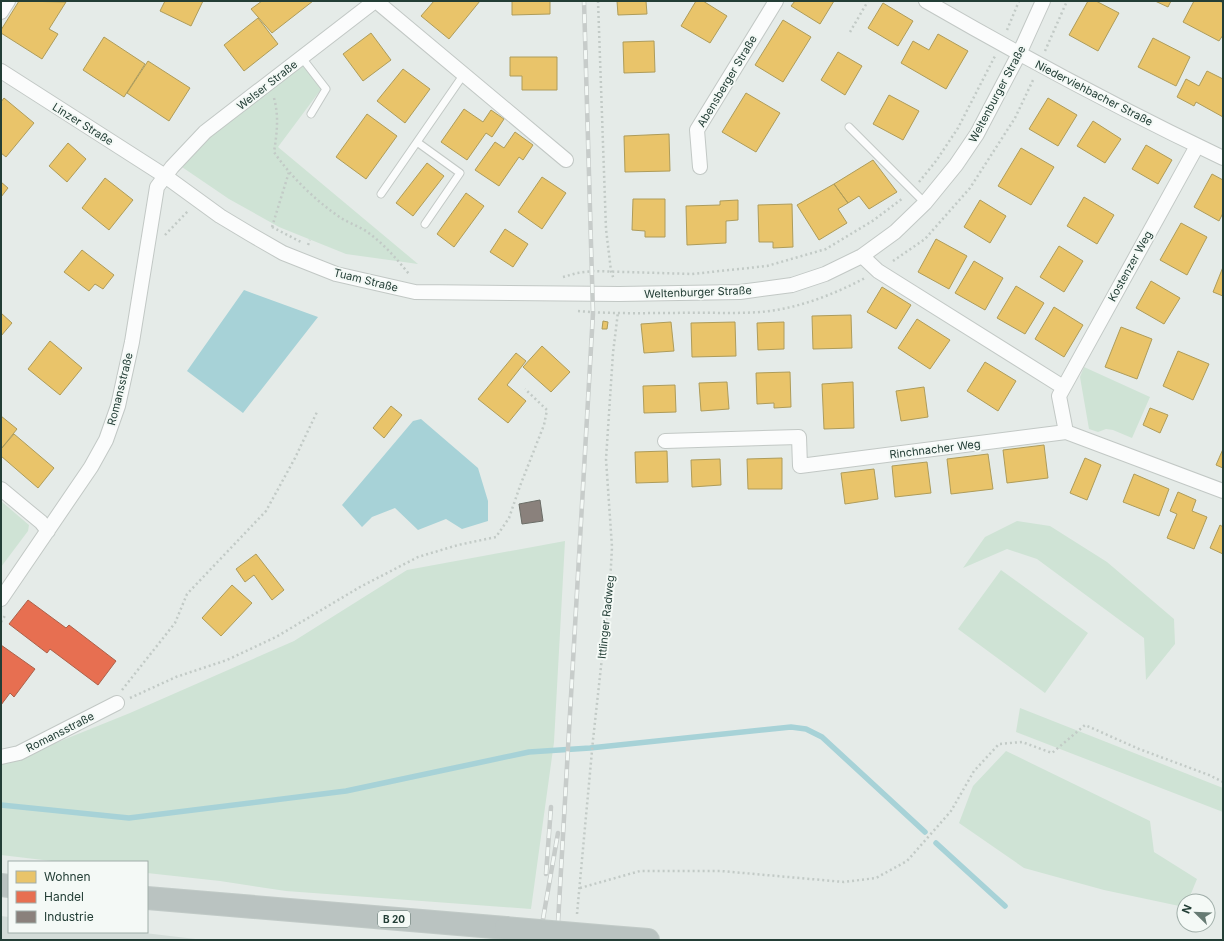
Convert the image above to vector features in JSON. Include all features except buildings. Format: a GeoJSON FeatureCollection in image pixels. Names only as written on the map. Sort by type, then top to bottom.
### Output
{"type":"FeatureCollection","features":[{"type":"Feature","properties":{"kind":"highway","name":"B 20"},"geometry":{"type":"LineString","coordinates":[[148,898],[648,940]]}},
{"type":"Feature","properties":{"kind":"street"},"geometry":{"type":"LineString","coordinates":[[1,12],[8,1]]}},
{"type":"Feature","properties":{"kind":"street","name":"Welser Straße"},"geometry":{"type":"LineString","coordinates":[[165,176],[205,132],[376,1],[566,160]]}},
{"type":"Feature","properties":{"kind":"street","name":"Abensberger Straße"},"geometry":{"type":"LineString","coordinates":[[700,167],[697,130],[776,1]]}},
{"type":"Feature","properties":{"kind":"street","name":"Niederviehbacher Straße"},"geometry":{"type":"LineString","coordinates":[[926,1],[1001,45],[1223,158]]}},
{"type":"Feature","properties":{"kind":"street","name":"Weltenburger Straße"},"geometry":{"type":"LineString","coordinates":[[593,294],[740,292],[792,285],[825,274],[862,256],[895,232],[925,203],[956,165],[977,134],[1019,54],[1043,1]]}},
{"type":"Feature","properties":{"kind":"street","name":"Linzer Straße"},"geometry":{"type":"LineString","coordinates":[[1,71],[165,176]]}},
{"type":"Feature","properties":{"kind":"street","name":"Kostenzer Weg"},"geometry":{"type":"LineString","coordinates":[[1066,432],[1059,396],[1063,387],[1197,146]]}},
{"type":"Feature","properties":{"kind":"street","name":"Tuam Straße"},"geometry":{"type":"LineString","coordinates":[[165,176],[220,216],[284,253],[336,274],[415,292],[593,294]]}},
{"type":"Feature","properties":{"kind":"street","name":"Romansstraße"},"geometry":{"type":"LineString","coordinates":[[1,599],[91,467],[106,440],[118,406],[132,342],[157,187],[165,176]]}},
{"type":"Feature","properties":{"kind":"street"},"geometry":{"type":"LineString","coordinates":[[862,256],[878,271],[1063,387]]}},
{"type":"Feature","properties":{"kind":"street","name":"Rinchnacher Weg"},"geometry":{"type":"LineString","coordinates":[[665,441],[799,437],[800,466],[1066,432],[1223,491]]}},
{"type":"Feature","properties":{"kind":"street"},"geometry":{"type":"LineString","coordinates":[[1,489],[41,522],[48,531]]}},
{"type":"Feature","properties":{"kind":"street","name":"Romansstraße"},"geometry":{"type":"LineString","coordinates":[[1,757],[20,753],[113,706]]}},
{"type":"Feature","properties":{"kind":"lane"},"geometry":{"type":"LineString","coordinates":[[302,58],[326,89],[311,114]]}},
{"type":"Feature","properties":{"kind":"lane"},"geometry":{"type":"LineString","coordinates":[[381,194],[464,74]]}},
{"type":"Feature","properties":{"kind":"lane"},"geometry":{"type":"LineString","coordinates":[[849,127],[925,203]]}},
{"type":"Feature","properties":{"kind":"lane"},"geometry":{"type":"LineString","coordinates":[[417,142],[460,173],[425,224]]}},
{"type":"Feature","properties":{"kind":"path"},"geometry":{"type":"LineString","coordinates":[[598,1],[606,229],[611,271],[619,294]]}},
{"type":"Feature","properties":{"kind":"path"},"geometry":{"type":"LineString","coordinates":[[850,32],[868,1]]}},
{"type":"Feature","properties":{"kind":"path"},"geometry":{"type":"LineString","coordinates":[[559,278],[577,273],[611,271],[692,274],[767,266],[826,249],[874,220],[913,190],[936,161],[958,128],[1001,45],[1019,1]]}},
{"type":"Feature","properties":{"kind":"path"},"geometry":{"type":"LineString","coordinates":[[572,310],[593,313],[762,312],[793,306],[822,297],[847,287],[878,271],[925,239],[970,188],[1015,118],[1067,1]]}},
{"type":"Feature","properties":{"kind":"path"},"geometry":{"type":"LineString","coordinates":[[267,84],[273,95],[277,110],[277,132],[274,152],[283,166],[323,206],[365,231],[390,251],[413,279]]}},
{"type":"Feature","properties":{"kind":"path"},"geometry":{"type":"LineString","coordinates":[[272,227],[289,171]]}},
{"type":"Feature","properties":{"kind":"path"},"geometry":{"type":"LineString","coordinates":[[183,206],[194,214]]}},
{"type":"Feature","properties":{"kind":"path"},"geometry":{"type":"LineString","coordinates":[[266,224],[315,249]]}},
{"type":"Feature","properties":{"kind":"path"},"geometry":{"type":"LineString","coordinates":[[308,245],[310,240]]}},
{"type":"Feature","properties":{"kind":"path","name":"Ittlinger Radweg"},"geometry":{"type":"LineString","coordinates":[[577,917],[593,740],[610,584],[612,547],[606,459],[613,353],[619,294]]}},
{"type":"Feature","properties":{"kind":"path"},"geometry":{"type":"LineString","coordinates":[[113,706],[176,677],[227,660],[276,637],[360,587],[418,557],[458,545],[496,537],[509,518],[544,425],[547,410],[525,389]]}},
{"type":"Feature","properties":{"kind":"path"},"geometry":{"type":"LineString","coordinates":[[113,706],[175,623],[187,594],[266,511],[295,458],[317,412]]}},
{"type":"Feature","properties":{"kind":"path"},"geometry":{"type":"LineString","coordinates":[[580,888],[640,871],[721,871],[844,882],[876,878],[907,861],[951,811],[974,771],[999,744],[1022,742],[1052,753],[1085,725],[1139,749],[1209,775],[1223,782]]}},
{"type":"Feature","properties":{"kind":"shaded area"},"geometry":{"type":"Polygon","coordinates":[[[1,916],[8,917],[8,933],[144,933],[204,940],[1,940],[1,916]]]}},
{"type":"Feature","properties":{"kind":"green space"},"geometry":{"type":"Polygon","coordinates":[[[302,63],[322,88],[278,147],[418,264],[346,254],[279,227],[229,199],[179,165],[201,142],[302,63]]]}},
{"type":"Feature","properties":{"kind":"green space"},"geometry":{"type":"Polygon","coordinates":[[[1084,367],[1150,397],[1132,438],[1113,430],[1106,429],[1098,432],[1089,429],[1080,377],[1084,367]]]}},
{"type":"Feature","properties":{"kind":"green space"},"geometry":{"type":"Polygon","coordinates":[[[1,501],[29,525],[28,531],[1,567],[1,501]]]}},
{"type":"Feature","properties":{"kind":"green space"},"geometry":{"type":"Polygon","coordinates":[[[1017,521],[1050,526],[1107,562],[1174,619],[1175,644],[1146,680],[1144,638],[1037,559],[1007,549],[963,568],[985,537],[1017,521]]]}},
{"type":"Feature","properties":{"kind":"green space"},"geometry":{"type":"Polygon","coordinates":[[[565,541],[554,742],[531,909],[286,891],[220,881],[148,873],[148,861],[52,861],[1,855],[1,765],[130,713],[294,641],[407,570],[565,541]]]}},
{"type":"Feature","properties":{"kind":"green space"},"geometry":{"type":"Polygon","coordinates":[[[1001,570],[1088,633],[1045,693],[958,629],[1001,570]]]}},
{"type":"Feature","properties":{"kind":"green space"},"geometry":{"type":"Polygon","coordinates":[[[1020,708],[1223,788],[1223,812],[1016,732],[1020,708]]]}},
{"type":"Feature","properties":{"kind":"green space"},"geometry":{"type":"Polygon","coordinates":[[[1006,751],[1150,821],[1154,852],[1197,879],[1191,893],[1176,893],[1176,905],[1104,890],[1024,868],[959,823],[973,786],[1006,751]]]}},
{"type":"Feature","properties":{"kind":"water"},"geometry":{"type":"Polygon","coordinates":[[[244,290],[318,317],[243,413],[187,371],[244,290]]]}},
{"type":"Feature","properties":{"kind":"water"},"geometry":{"type":"Polygon","coordinates":[[[421,419],[478,468],[488,501],[488,521],[462,529],[446,519],[418,530],[395,508],[372,517],[362,527],[342,505],[413,421],[421,419]]]}},
{"type":"Feature","properties":{"kind":"waterway"},"geometry":{"type":"LineString","coordinates":[[1,805],[129,818],[346,791],[529,752],[590,748],[791,727],[806,729],[822,737],[925,832]]}},
{"type":"Feature","properties":{"kind":"waterway"},"geometry":{"type":"LineString","coordinates":[[936,843],[1005,906]]}},
{"type":"Feature","properties":{"kind":"railway"},"geometry":{"type":"LineString","coordinates":[[557,940],[593,313],[584,1]]}},
{"type":"Feature","properties":{"kind":"railway"},"geometry":{"type":"LineString","coordinates":[[546,874],[551,807]]}},
{"type":"Feature","properties":{"kind":"railway"},"geometry":{"type":"LineString","coordinates":[[540,936],[558,833]]}}]}
